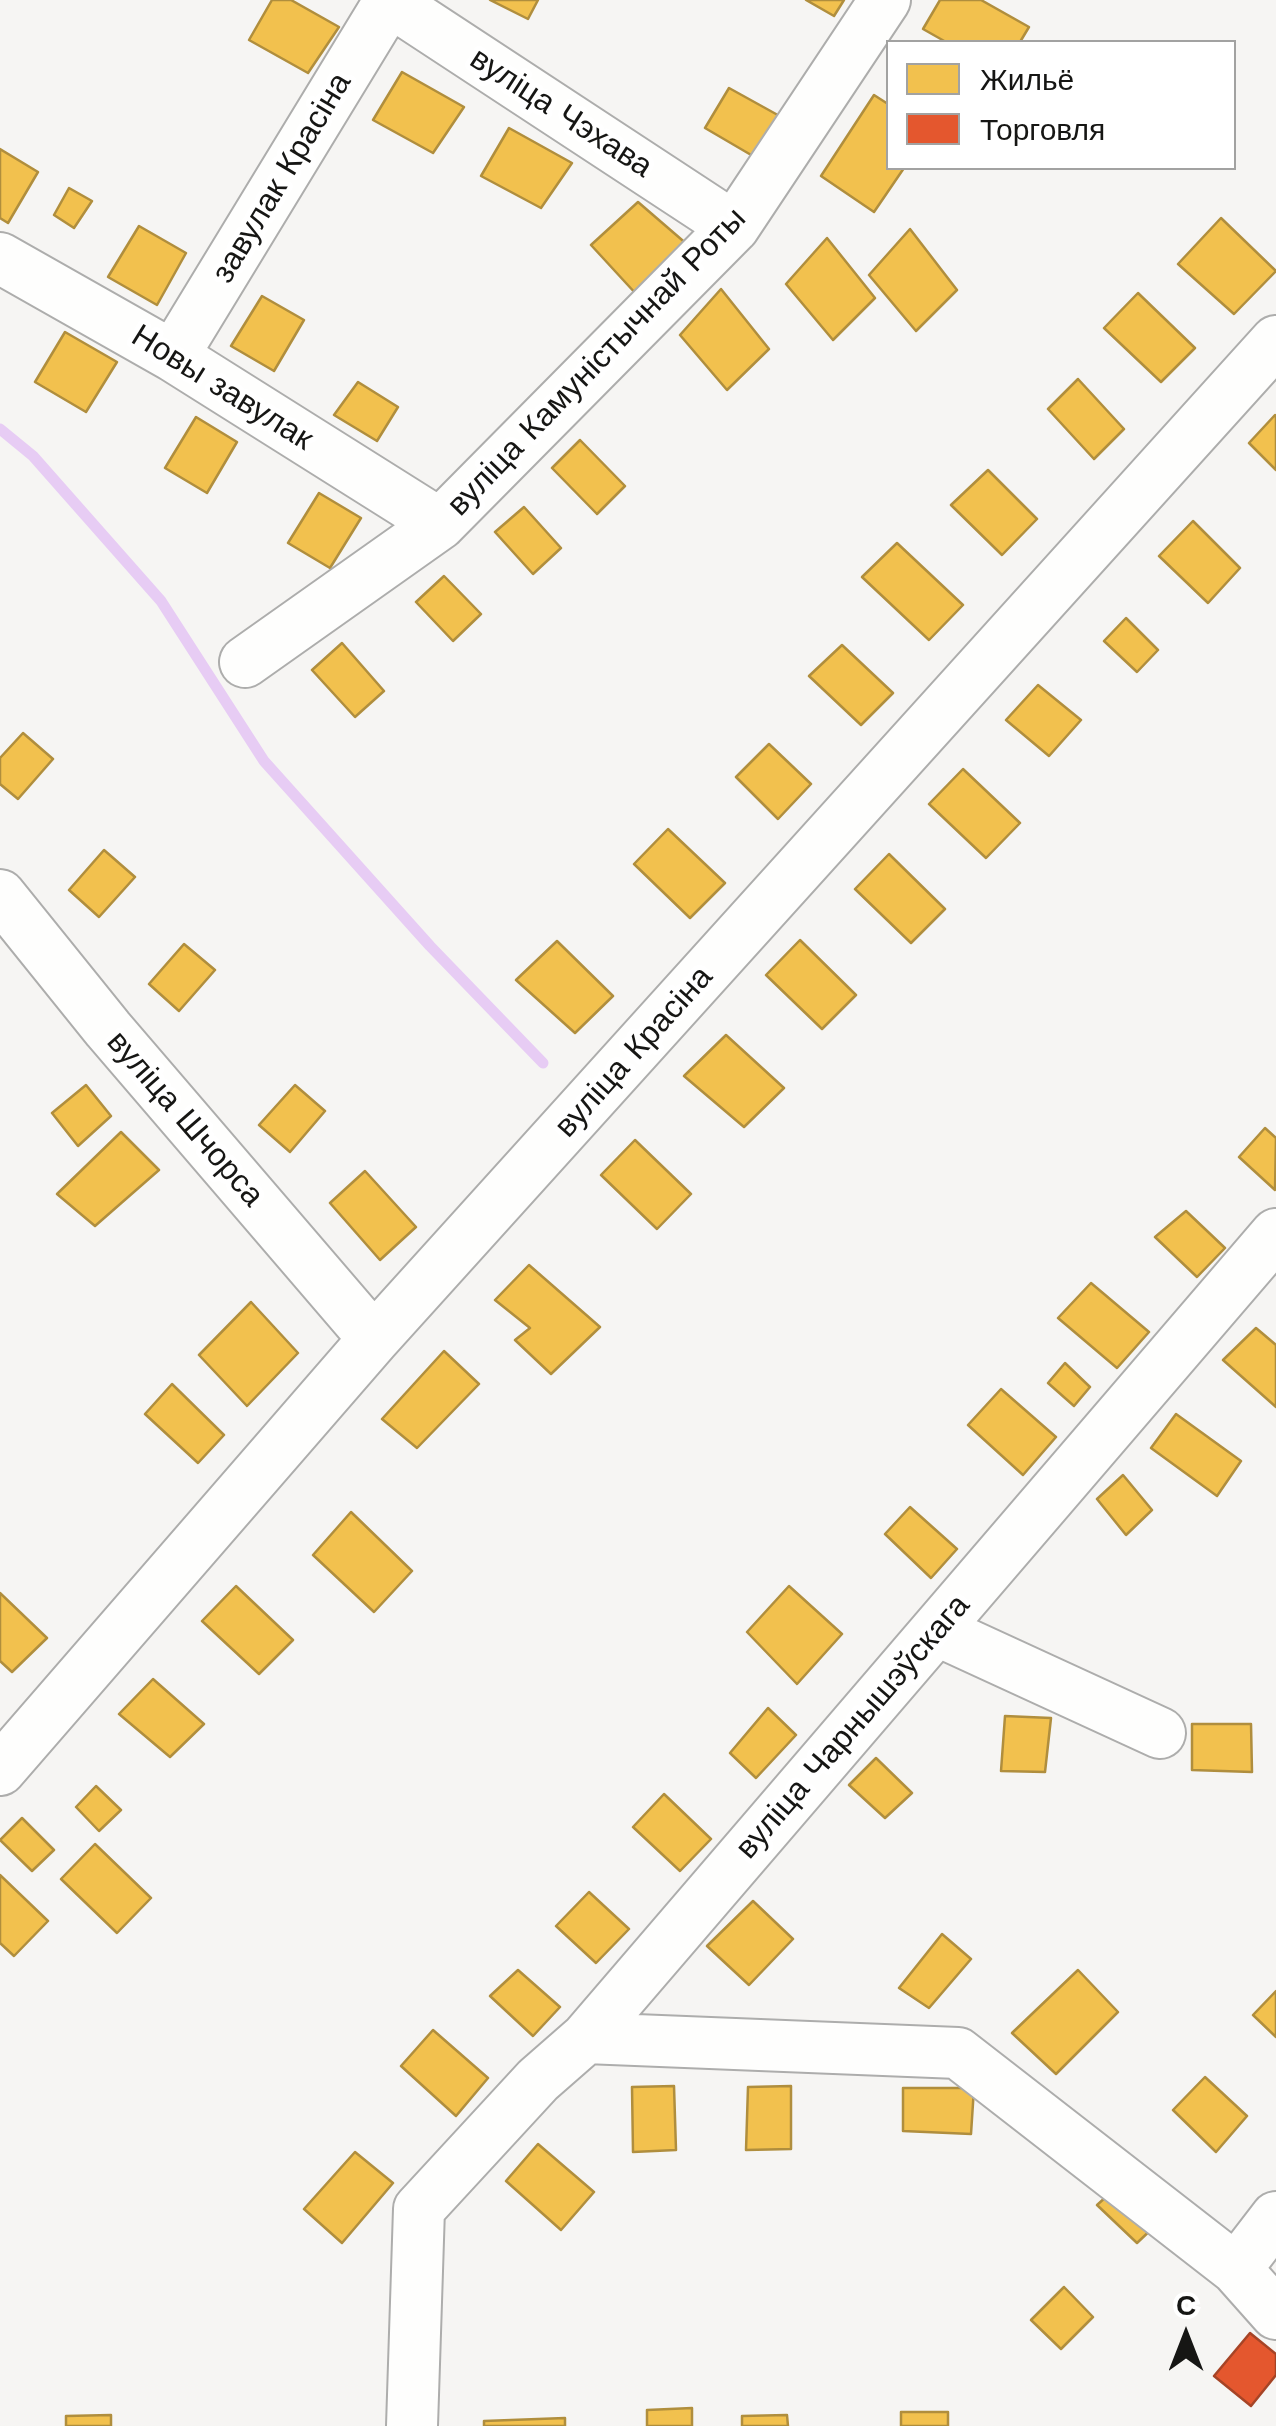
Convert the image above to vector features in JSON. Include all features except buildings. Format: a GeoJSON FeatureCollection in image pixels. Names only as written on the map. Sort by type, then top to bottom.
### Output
{"type":"FeatureCollection","features":[{"type":"Feature","properties":{"kind":"street","name":"вуліца Чэхава"},"geometry":{"type":"LineString","coordinates":[[390,0],[734,227]]}},
{"type":"Feature","properties":{"kind":"street","name":"завулак Красіна"},"geometry":{"type":"LineString","coordinates":[[173,356],[390,0]]}},
{"type":"Feature","properties":{"kind":"street","name":"вуліца Камуністычнай Роты"},"geometry":{"type":"LineString","coordinates":[[245,662],[440,524],[734,227],[884,0]]}},
{"type":"Feature","properties":{"kind":"street","name":"Новы завулак"},"geometry":{"type":"LineString","coordinates":[[0,258],[173,356],[440,524]]}},
{"type":"Feature","properties":{"kind":"street","name":"вуліца Красіна"},"geometry":{"type":"LineString","coordinates":[[0,1770],[374,1339],[1276,340]]}},
{"type":"Feature","properties":{"kind":"street","name":"вуліца Шчорса"},"geometry":{"type":"LineString","coordinates":[[0,895],[108,1029],[374,1339]]}},
{"type":"Feature","properties":{"kind":"street","name":"вуліца Чарнышэўскага"},"geometry":{"type":"LineString","coordinates":[[412,2426],[419,2210],[538,2080],[586,2038],[1276,1234]]}},
{"type":"Feature","properties":{"kind":"street"},"geometry":{"type":"LineString","coordinates":[[936,1630],[1160,1733]]}},
{"type":"Feature","properties":{"kind":"street"},"geometry":{"type":"LineString","coordinates":[[586,2038],[958,2053],[1236,2268],[1276,2314]]}},
{"type":"Feature","properties":{"kind":"street"},"geometry":{"type":"LineString","coordinates":[[1236,2268],[1276,2217]]}},
{"type":"Feature","properties":{"kind":"waterway"},"geometry":{"type":"LineString","coordinates":[[0,429],[33,456],[161,601],[264,761],[430,946],[543,1063]]}}]}
